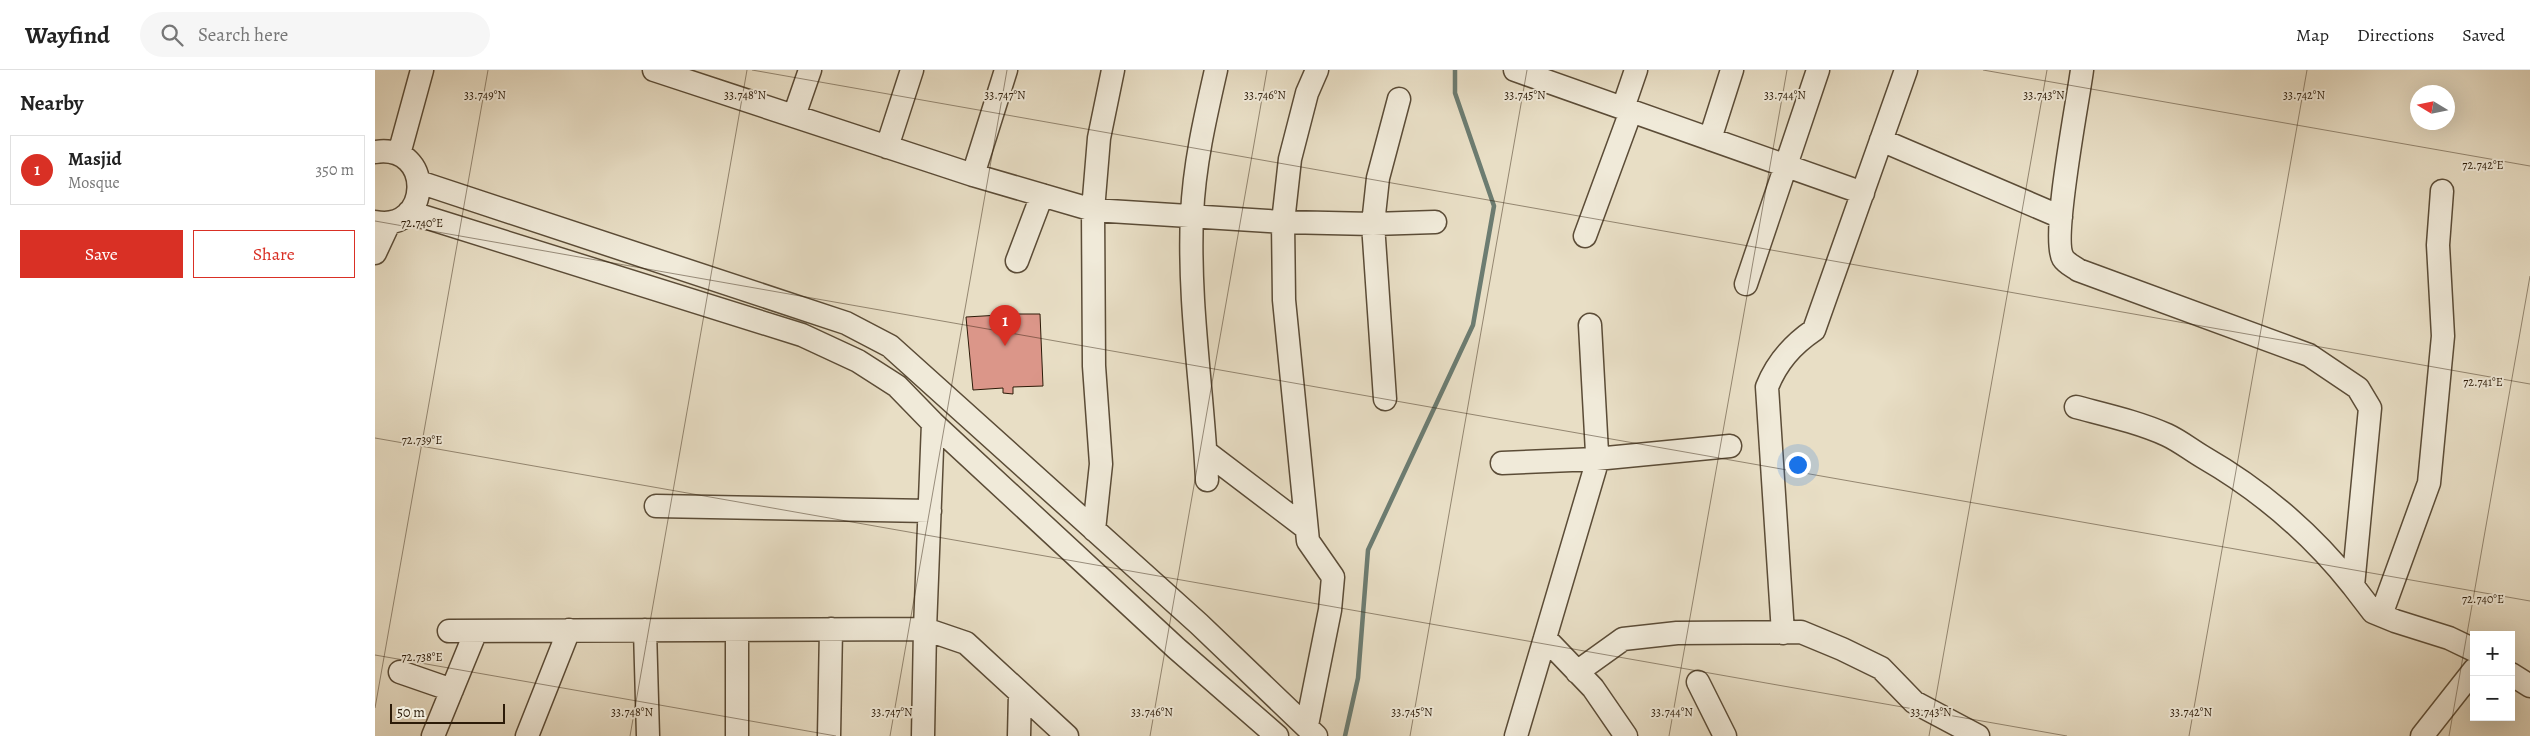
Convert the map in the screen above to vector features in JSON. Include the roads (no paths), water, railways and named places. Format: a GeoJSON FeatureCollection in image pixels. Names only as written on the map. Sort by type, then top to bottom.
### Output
{"type":"FeatureCollection","features":[{"type":"Feature","properties":{"kind":"street"},"geometry":{"type":"LineString","coordinates":[[399,154],[422,70]]}},
{"type":"Feature","properties":{"kind":"street"},"geometry":{"type":"LineString","coordinates":[[654,70],[706,78],[793,116],[973,175],[1093,210],[1283,222],[1373,224],[1435,222]]}},
{"type":"Feature","properties":{"kind":"street"},"geometry":{"type":"LineString","coordinates":[[793,116],[810,70]]}},
{"type":"Feature","properties":{"kind":"street"},"geometry":{"type":"LineString","coordinates":[[887,147],[912,70]]}},
{"type":"Feature","properties":{"kind":"street"},"geometry":{"type":"LineString","coordinates":[[973,175],[1007,70]]}},
{"type":"Feature","properties":{"kind":"street"},"geometry":{"type":"LineString","coordinates":[[1094,530],[1101,464],[1094,366],[1093,210],[1099,138],[1113,70]]}},
{"type":"Feature","properties":{"kind":"street"},"geometry":{"type":"LineString","coordinates":[[1207,480],[1193,285],[1192,215],[1199,142],[1216,70]]}},
{"type":"Feature","properties":{"kind":"street"},"geometry":{"type":"LineString","coordinates":[[1311,731],[1330,610],[1333,577],[1308,541],[1306,528],[1284,300],[1283,222],[1289,159],[1307,93],[1317,70]]}},
{"type":"Feature","properties":{"kind":"street"},"geometry":{"type":"LineString","coordinates":[[1515,70],[1538,74],[1627,110],[1863,193]]}},
{"type":"Feature","properties":{"kind":"street"},"geometry":{"type":"LineString","coordinates":[[1585,236],[1627,110],[1636,70]]}},
{"type":"Feature","properties":{"kind":"street"},"geometry":{"type":"LineString","coordinates":[[1710,139],[1732,70]]}},
{"type":"Feature","properties":{"kind":"street"},"geometry":{"type":"LineString","coordinates":[[1746,284],[1819,70]]}},
{"type":"Feature","properties":{"kind":"street"},"geometry":{"type":"LineString","coordinates":[[1783,633],[1767,387],[1775,367],[1797,341],[1814,330],[1906,70]]}},
{"type":"Feature","properties":{"kind":"street"},"geometry":{"type":"LineString","coordinates":[[2083,70],[2061,217],[2059,241],[2063,258],[2078,270],[2309,355],[2358,388],[2370,408],[2353,586]]}},
{"type":"Feature","properties":{"kind":"street"},"geometry":{"type":"LineString","coordinates":[[1385,399],[1373,224],[1378,178],[1399,100]]}},
{"type":"Feature","properties":{"kind":"street"},"geometry":{"type":"LineString","coordinates":[[1881,140],[2061,217]]}},
{"type":"Feature","properties":{"kind":"street"},"geometry":{"type":"LineString","coordinates":[[375,152],[388,151],[399,154],[409,161],[416,171],[419,182],[419,193],[409,212],[400,219],[382,222],[375,253]]}},
{"type":"Feature","properties":{"kind":"street"},"geometry":{"type":"LineString","coordinates":[[419,182],[846,323],[890,346],[1199,624],[1311,731]]}},
{"type":"Feature","properties":{"kind":"street"},"geometry":{"type":"LineString","coordinates":[[2381,615],[2429,483],[2443,336],[2437,245],[2443,191]]}},
{"type":"Feature","properties":{"kind":"street"},"geometry":{"type":"LineString","coordinates":[[1017,261],[1042,195]]}},
{"type":"Feature","properties":{"kind":"street"},"geometry":{"type":"LineString","coordinates":[[409,212],[802,335],[858,362],[897,386],[933,423],[1176,648],[1277,736]]}},
{"type":"Feature","properties":{"kind":"street"},"geometry":{"type":"LineString","coordinates":[[1516,736],[1595,469],[1590,325]]}},
{"type":"Feature","properties":{"kind":"street"},"geometry":{"type":"LineString","coordinates":[[2076,407],[2144,426],[2168,436],[2223,468],[2270,501],[2302,528],[2329,555],[2373,612],[2449,638],[2470,648]]}},
{"type":"Feature","properties":{"kind":"street"},"geometry":{"type":"LineString","coordinates":[[923,736],[933,423]]}},
{"type":"Feature","properties":{"kind":"street"},"geometry":{"type":"LineString","coordinates":[[1502,463],[1596,459],[1730,446]]}},
{"type":"Feature","properties":{"kind":"street"},"geometry":{"type":"LineString","coordinates":[[1206,452],[1306,528]]}},
{"type":"Feature","properties":{"kind":"street"},"geometry":{"type":"LineString","coordinates":[[656,506],[930,511]]}},
{"type":"Feature","properties":{"kind":"street"},"geometry":{"type":"LineString","coordinates":[[1176,648],[1199,624]]}},
{"type":"Feature","properties":{"kind":"street"},"geometry":{"type":"LineString","coordinates":[[829,736],[831,629]]}},
{"type":"Feature","properties":{"kind":"street"},"geometry":{"type":"LineString","coordinates":[[449,631],[925,629],[967,643],[1067,736]]}},
{"type":"Feature","properties":{"kind":"street"},"geometry":{"type":"LineString","coordinates":[[527,736],[569,630]]}},
{"type":"Feature","properties":{"kind":"street"},"geometry":{"type":"LineString","coordinates":[[645,630],[648,736]]}},
{"type":"Feature","properties":{"kind":"street"},"geometry":{"type":"LineString","coordinates":[[737,630],[737,736]]}},
{"type":"Feature","properties":{"kind":"street"},"geometry":{"type":"LineString","coordinates":[[433,736],[476,631]]}},
{"type":"Feature","properties":{"kind":"street"},"geometry":{"type":"LineString","coordinates":[[1577,672],[1623,638],[1677,633],[1801,632],[1843,649],[1881,668],[1914,702],[1978,736]]}},
{"type":"Feature","properties":{"kind":"street"},"geometry":{"type":"LineString","coordinates":[[1545,638],[1593,688],[1626,736]]}},
{"type":"Feature","properties":{"kind":"street"},"geometry":{"type":"LineString","coordinates":[[400,672],[452,690]]}},
{"type":"Feature","properties":{"kind":"street"},"geometry":{"type":"LineString","coordinates":[[2422,736],[2470,675]]}},
{"type":"Feature","properties":{"kind":"street"},"geometry":{"type":"LineString","coordinates":[[2514,676],[2530,686]]}},
{"type":"Feature","properties":{"kind":"street"},"geometry":{"type":"LineString","coordinates":[[1698,682],[1725,736]]}},
{"type":"Feature","properties":{"kind":"street"},"geometry":{"type":"LineString","coordinates":[[1019,736],[1020,692]]}},
{"type":"Feature","properties":{"kind":"waterway"},"geometry":{"type":"LineString","coordinates":[[1345,736],[1358,678],[1368,550],[1473,325],[1494,206],[1455,93],[1455,70]]}},
{"type":"Feature","properties":{"kind":"place","name":"Masjid"},"geometry":{"type":"Point","coordinates":[1005,346]}}]}
